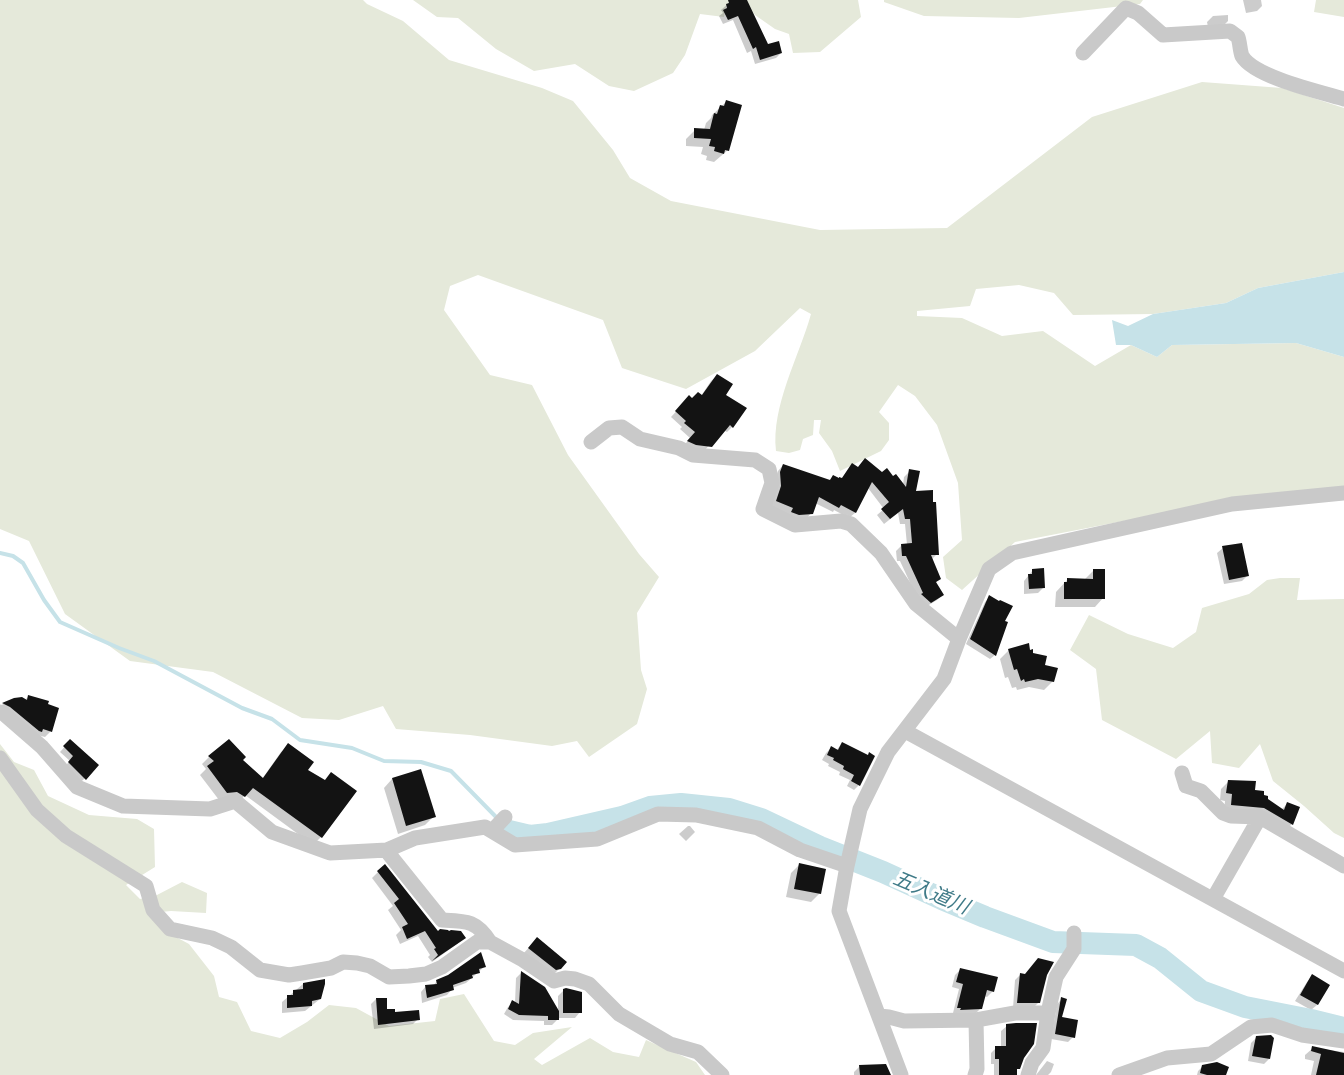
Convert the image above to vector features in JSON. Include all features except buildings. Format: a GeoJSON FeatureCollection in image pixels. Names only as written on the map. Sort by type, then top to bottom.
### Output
{"type":"FeatureCollection","features":[{"type":"Feature","properties":{"kind":"street"},"geometry":{"type":"LineString","coordinates":[[1083,53],[1126,8],[1138,13],[1163,35],[1230,31],[1238,37],[1242,56],[1257,69],[1286,81],[1344,99]]}},
{"type":"Feature","properties":{"kind":"street"},"geometry":{"type":"LineString","coordinates":[[591,442],[609,428],[622,427],[640,439],[679,448],[693,455],[756,460],[768,469],[772,483],[763,509],[795,525],[841,521],[851,524],[881,553],[916,604],[959,639]]}},
{"type":"Feature","properties":{"kind":"street"},"geometry":{"type":"LineString","coordinates":[[901,1075],[840,911],[847,866],[860,809],[888,752],[944,679],[989,569],[1012,553],[1232,504],[1344,493]]}},
{"type":"Feature","properties":{"kind":"street"},"geometry":{"type":"LineString","coordinates":[[0,712],[42,747],[76,787],[123,806],[210,809],[235,801],[272,832],[330,853],[387,850],[415,838],[485,827],[515,845],[597,839],[658,814],[696,815],[758,828],[800,850],[847,866]]}},
{"type":"Feature","properties":{"kind":"street"},"geometry":{"type":"LineString","coordinates":[[905,731],[1344,971]]}},
{"type":"Feature","properties":{"kind":"street"},"geometry":{"type":"LineString","coordinates":[[0,758],[37,810],[66,836],[146,886],[153,910],[170,929],[212,938],[231,947],[260,970],[289,975],[331,968],[343,962],[370,966],[389,977],[410,976],[426,974],[442,967],[477,942],[490,942]]}},
{"type":"Feature","properties":{"kind":"street"},"geometry":{"type":"LineString","coordinates":[[1182,773],[1186,786],[1201,791],[1222,813],[1231,816],[1260,817],[1344,866]]}},
{"type":"Feature","properties":{"kind":"street"},"geometry":{"type":"LineString","coordinates":[[492,831],[505,817]]}},
{"type":"Feature","properties":{"kind":"street"},"geometry":{"type":"LineString","coordinates":[[1213,899],[1260,817]]}},
{"type":"Feature","properties":{"kind":"street"},"geometry":{"type":"LineString","coordinates":[[387,850],[442,920],[467,921],[482,930],[490,942],[523,960],[554,981],[565,978],[590,984],[619,1014],[670,1044],[698,1052],[723,1075]]}},
{"type":"Feature","properties":{"kind":"street"},"geometry":{"type":"LineString","coordinates":[[1028,1075],[1032,1063],[1043,1048],[1056,977],[1074,949],[1074,933]]}},
{"type":"Feature","properties":{"kind":"street"},"geometry":{"type":"LineString","coordinates":[[879,1016],[904,1021],[976,1020],[1016,1012],[1048,1013]]}},
{"type":"Feature","properties":{"kind":"street"},"geometry":{"type":"LineString","coordinates":[[975,1075],[977,1069],[976,1020]]}},
{"type":"Feature","properties":{"kind":"street"},"geometry":{"type":"LineString","coordinates":[[1119,1075],[1167,1058],[1211,1054],[1251,1027],[1272,1025],[1302,1035],[1344,1041]]}},
{"type":"Feature","properties":{"kind":"shaded area"},"geometry":{"type":"Polygon","coordinates":[[[0,0],[363,0],[403,21],[449,60],[542,88],[573,101],[613,150],[630,178],[671,201],[820,230],[947,228],[1092,117],[1202,82],[1282,88],[1344,108],[1344,272],[1258,288],[1226,303],[1153,314],[1073,315],[1054,293],[1019,285],[976,289],[970,306],[917,311],[917,316],[962,318],[1002,336],[1043,331],[1095,366],[1131,345],[1157,357],[1172,345],[1296,343],[1344,357],[1344,488],[1227,501],[1015,542],[962,590],[946,578],[943,557],[962,540],[958,483],[937,425],[915,396],[898,385],[879,412],[889,423],[889,440],[881,451],[840,471],[832,451],[819,433],[821,420],[814,420],[813,435],[803,439],[800,450],[789,453],[776,451],[776,434],[782,399],[811,314],[800,308],[755,351],[686,389],[622,368],[603,320],[478,275],[450,286],[444,310],[490,375],[532,385],[568,455],[639,554],[659,577],[637,613],[641,670],[647,689],[637,724],[589,757],[577,741],[552,746],[470,735],[396,729],[383,706],[339,720],[302,718],[213,672],[130,661],[65,614],[29,541],[0,529],[0,0]]]}},
{"type":"Feature","properties":{"kind":"shaded area"},"geometry":{"type":"Polygon","coordinates":[[[413,0],[739,0],[726,6],[724,17],[700,14],[685,55],[673,73],[634,91],[609,86],[575,64],[534,71],[496,49],[458,18],[437,17],[413,0]]]}},
{"type":"Feature","properties":{"kind":"shaded area"},"geometry":{"type":"Polygon","coordinates":[[[743,0],[858,0],[861,17],[820,52],[793,53],[789,34],[775,29],[755,15],[743,0]]]}},
{"type":"Feature","properties":{"kind":"shaded area"},"geometry":{"type":"Polygon","coordinates":[[[884,0],[1143,0],[1140,4],[1019,18],[924,16],[884,2],[884,0]]]}},
{"type":"Feature","properties":{"kind":"shaded area"},"geometry":{"type":"Polygon","coordinates":[[[1316,0],[1344,0],[1344,17],[1314,12],[1316,0]]]}},
{"type":"Feature","properties":{"kind":"shaded area"},"geometry":{"type":"Polygon","coordinates":[[[1300,578],[1297,600],[1344,599],[1344,838],[1334,833],[1273,781],[1260,744],[1239,768],[1212,763],[1210,731],[1176,759],[1102,720],[1096,669],[1070,650],[1089,615],[1128,634],[1173,648],[1196,632],[1202,608],[1249,594],[1267,580],[1300,578]]]}},
{"type":"Feature","properties":{"kind":"shaded area"},"geometry":{"type":"Polygon","coordinates":[[[0,744],[14,762],[34,770],[48,796],[89,815],[137,819],[154,829],[155,867],[126,885],[140,899],[157,895],[182,882],[207,893],[206,913],[171,911],[150,913],[161,929],[189,944],[214,976],[219,997],[237,1002],[251,1031],[280,1038],[307,1022],[329,1005],[356,1008],[389,1026],[435,1021],[440,999],[464,994],[494,1041],[515,1045],[533,1033],[572,1027],[534,1059],[542,1065],[590,1038],[613,1052],[639,1057],[646,1040],[696,1062],[705,1075],[0,1075],[0,744]]]}},
{"type":"Feature","properties":{"kind":"water"},"geometry":{"type":"Polygon","coordinates":[[[1344,272],[1344,357],[1296,343],[1172,345],[1157,357],[1131,345],[1116,345],[1112,320],[1128,326],[1153,314],[1226,303],[1258,288],[1344,272]]]}},
{"type":"Feature","properties":{"kind":"waterway"},"geometry":{"type":"LineString","coordinates":[[0,553],[13,556],[23,563],[44,600],[60,622],[154,661],[242,708],[272,719],[300,740],[352,748],[384,761],[421,762],[451,771],[498,819]]}},
{"type":"Feature","properties":{"kind":"waterway","name":"五入道川"},"geometry":{"type":"LineString","coordinates":[[509,831],[530,836],[548,834],[622,817],[650,807],[681,804],[729,809],[761,819],[942,899],[1053,942],[1136,945],[1160,958],[1201,991],[1245,1007],[1344,1028]]}},
{"type":"Feature","properties":{"kind":"waterway"},"geometry":{"type":"LineString","coordinates":[[503,825],[509,831]]}}]}
